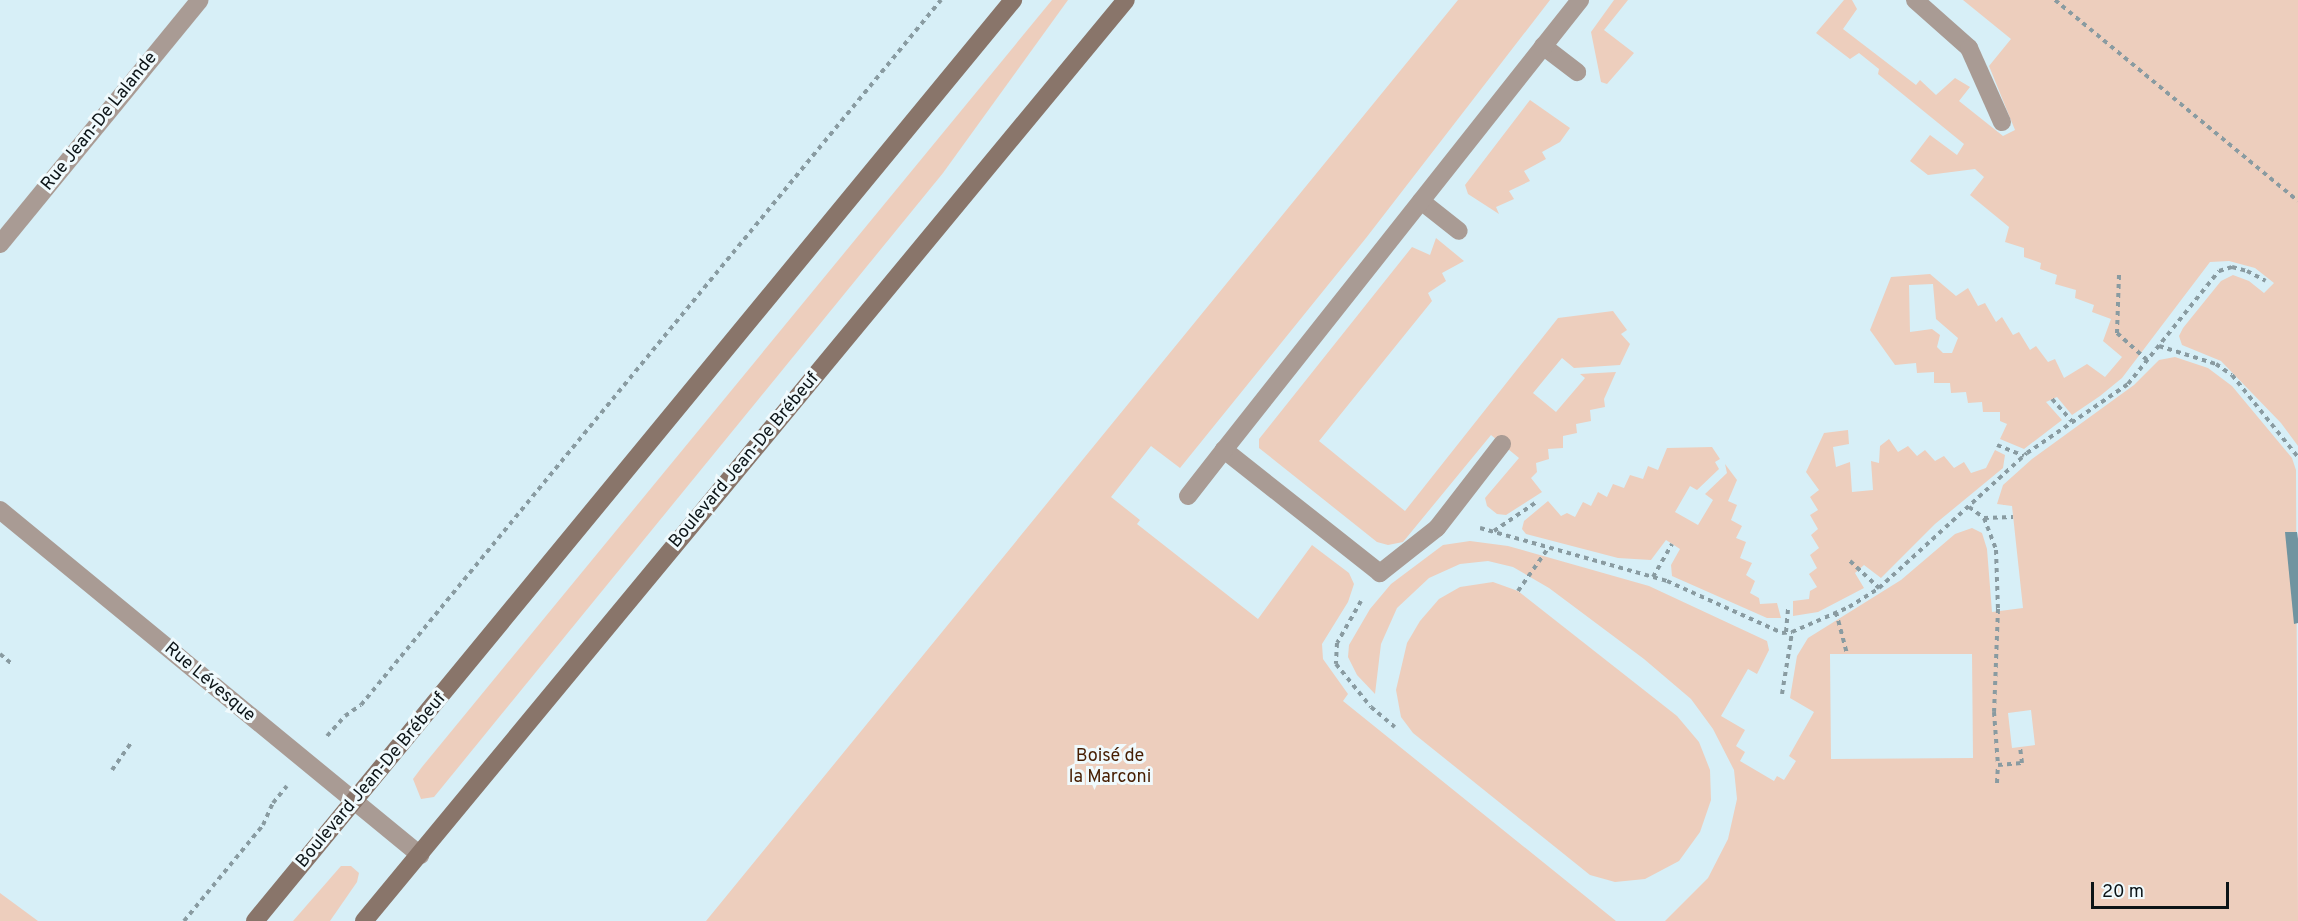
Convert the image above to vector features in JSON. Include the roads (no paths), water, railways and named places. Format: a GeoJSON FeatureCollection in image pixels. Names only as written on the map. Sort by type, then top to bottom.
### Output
{"type":"FeatureCollection","features":[{"type":"Feature","properties":{"kind":"main road","name":"Boulevard Jean-De Brébeuf"},"geometry":{"type":"LineString","coordinates":[[255,921],[1013,0]]}},
{"type":"Feature","properties":{"kind":"main road","name":"Boulevard Jean-De Brébeuf"},"geometry":{"type":"LineString","coordinates":[[364,921],[1126,0]]}},
{"type":"Feature","properties":{"kind":"street","name":"Rue Jean-De Lalande"},"geometry":{"type":"LineString","coordinates":[[0,244],[200,0]]}},
{"type":"Feature","properties":{"kind":"street"},"geometry":{"type":"LineString","coordinates":[[1188,496],[1580,0]]}},
{"type":"Feature","properties":{"kind":"street"},"geometry":{"type":"LineString","coordinates":[[1915,0],[1969,48],[2002,122]]}},
{"type":"Feature","properties":{"kind":"street"},"geometry":{"type":"LineString","coordinates":[[1543,46],[1577,72]]}},
{"type":"Feature","properties":{"kind":"street"},"geometry":{"type":"LineString","coordinates":[[1421,201],[1459,231]]}},
{"type":"Feature","properties":{"kind":"street"},"geometry":{"type":"LineString","coordinates":[[1224,450],[1380,573],[1437,528],[1502,444]]}},
{"type":"Feature","properties":{"kind":"street","name":"Rue Lévesque"},"geometry":{"type":"LineString","coordinates":[[0,510],[420,855]]}},
{"type":"Feature","properties":{"kind":"water"},"geometry":{"type":"Polygon","coordinates":[[[2285,532],[2297,532],[2298,539],[2298,623],[2294,624],[2285,532]]]}},
{"type":"Feature","properties":{"kind":"park label","name":"Boisé de la Marconi"},"geometry":{"type":"Point","coordinates":[1110,768]}}]}
